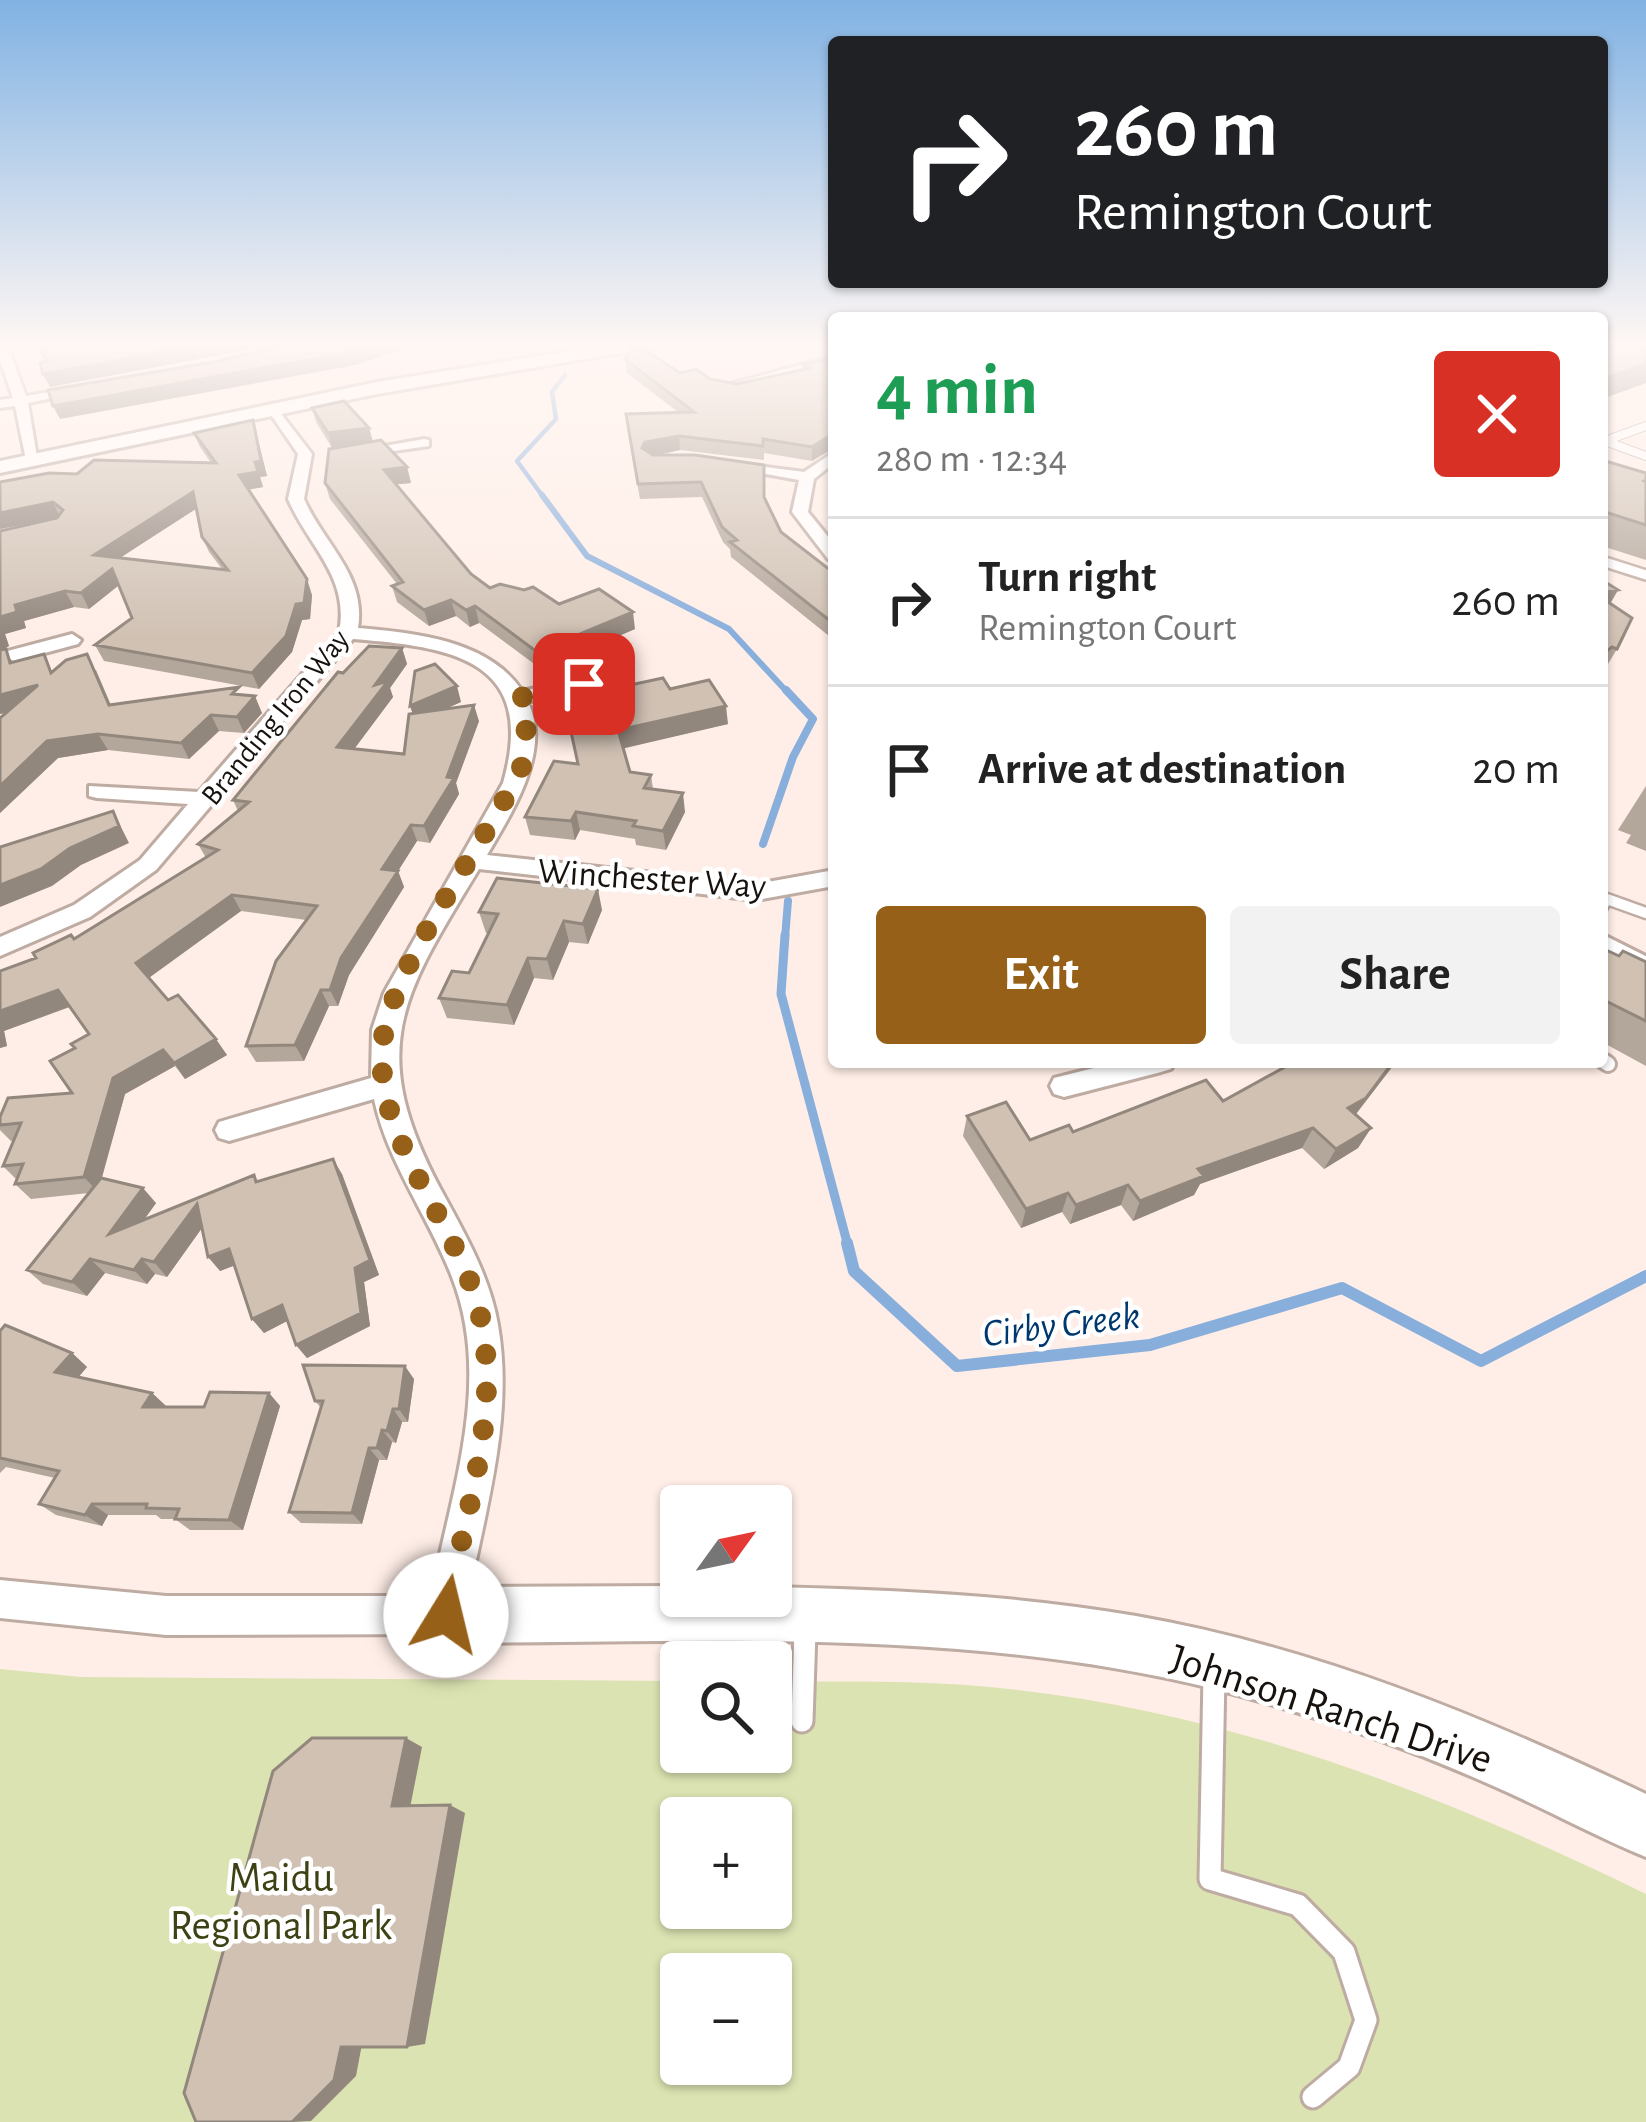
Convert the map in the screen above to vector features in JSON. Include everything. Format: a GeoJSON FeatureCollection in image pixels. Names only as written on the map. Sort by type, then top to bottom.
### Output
{"type":"FeatureCollection","features":[{"type":"Feature","properties":{"kind":"main road"},"geometry":{"type":"LineString","coordinates":[[0,467],[123,441]]}},
{"type":"Feature","properties":{"kind":"main road","name":"Johnson Ranch Drive"},"geometry":{"type":"LineString","coordinates":[[446,1615],[931,1619],[1065,1633],[1214,1664],[1432,1732],[1646,1826]]}},
{"type":"Feature","properties":{"kind":"street"},"geometry":{"type":"LineString","coordinates":[[29,441],[33,460]]}},
{"type":"Feature","properties":{"kind":"street"},"geometry":{"type":"LineString","coordinates":[[298,441],[306,460],[424,443]]}},
{"type":"Feature","properties":{"kind":"street","name":"Branding Iron Way"},"geometry":{"type":"LineString","coordinates":[[0,947],[60,922],[129,881],[166,849],[348,633],[353,618],[351,588],[298,506],[296,493],[306,460]]}},
{"type":"Feature","properties":{"kind":"street"},"geometry":{"type":"LineString","coordinates":[[828,461],[807,477],[800,512],[828,547]]}},
{"type":"Feature","properties":{"kind":"street"},"geometry":{"type":"LineString","coordinates":[[719,464],[807,477]]}},
{"type":"Feature","properties":{"kind":"street"},"geometry":{"type":"LineString","coordinates":[[348,633],[402,638],[453,652],[492,672],[518,698],[527,734],[523,764],[391,1006],[382,1048],[384,1085],[397,1128],[463,1263],[476,1297],[485,1350],[483,1428],[446,1615]]}},
{"type":"Feature","properties":{"kind":"street"},"geometry":{"type":"LineString","coordinates":[[0,659],[71,640]]}},
{"type":"Feature","properties":{"kind":"street"},"geometry":{"type":"LineString","coordinates":[[518,698],[616,676]]}},
{"type":"Feature","properties":{"kind":"street"},"geometry":{"type":"LineString","coordinates":[[97,791],[208,799]]}},
{"type":"Feature","properties":{"kind":"street","name":"Winchester Way"},"geometry":{"type":"LineString","coordinates":[[470,861],[756,892],[828,879]]}},
{"type":"Feature","properties":{"kind":"street"},"geometry":{"type":"LineString","coordinates":[[1064,1086],[1137,1068]]}},
{"type":"Feature","properties":{"kind":"street"},"geometry":{"type":"LineString","coordinates":[[230,1130],[384,1085]]}},
{"type":"Feature","properties":{"kind":"street","name":"Johnson Ranch Drive"},"geometry":{"type":"LineString","coordinates":[[0,1599],[52,1609],[128,1612],[446,1615]]}},
{"type":"Feature","properties":{"kind":"lane"},"geometry":{"type":"LineString","coordinates":[[1608,444],[1646,456]]}},
{"type":"Feature","properties":{"kind":"lane"},"geometry":{"type":"LineString","coordinates":[[1608,563],[1646,575]]}},
{"type":"Feature","properties":{"kind":"lane"},"geometry":{"type":"LineString","coordinates":[[1608,899],[1646,914]]}},
{"type":"Feature","properties":{"kind":"lane"},"geometry":{"type":"LineString","coordinates":[[1608,945],[1646,964]]}},
{"type":"Feature","properties":{"kind":"lane"},"geometry":{"type":"LineString","coordinates":[[802,1721],[805,1616]]}},
{"type":"Feature","properties":{"kind":"lane"},"geometry":{"type":"LineString","coordinates":[[1214,1664],[1210,1879],[1298,1905],[1343,1952],[1366,2020],[1349,2067],[1312,2097]]}},
{"type":"Feature","properties":{"kind":"green space","name":"Maidu Regional Park"},"geometry":{"type":"Polygon","coordinates":[[[0,1669],[81,1677],[660,1681],[660,1773],[792,1773],[792,1681],[990,1687],[1077,1698],[1245,1735],[1408,1789],[1646,1894],[1646,2122],[0,2122],[0,1669]]]}},
{"type":"Feature","properties":{"kind":"building"},"geometry":{"type":"Polygon","coordinates":[[[200,441],[257,441],[258,472],[239,475],[307,579],[304,603],[296,604],[286,636],[252,673],[95,645],[132,618],[112,569],[81,593],[65,591],[15,605],[17,612],[0,617],[0,531],[57,518],[63,510],[53,502],[0,513],[0,482],[49,473],[77,474],[94,460],[216,463],[200,441]],[[193,492],[94,555],[228,570],[202,537],[193,492]]]}},
{"type":"Feature","properties":{"kind":"building"},"geometry":{"type":"Polygon","coordinates":[[[382,441],[407,467],[384,470],[471,574],[490,588],[500,584],[524,590],[533,587],[559,604],[599,589],[633,612],[537,652],[475,606],[466,610],[451,600],[424,610],[392,586],[403,582],[325,483],[329,449],[382,441]]]}},
{"type":"Feature","properties":{"kind":"building"},"geometry":{"type":"Polygon","coordinates":[[[631,441],[651,441],[642,448],[653,455],[695,455],[764,465],[764,497],[781,532],[828,568],[828,619],[730,542],[737,540],[722,527],[701,482],[638,484],[631,441]]]}},
{"type":"Feature","properties":{"kind":"building"},"geometry":{"type":"Polygon","coordinates":[[[721,441],[763,441],[763,446],[721,441]]]}},
{"type":"Feature","properties":{"kind":"building"},"geometry":{"type":"Polygon","coordinates":[[[775,441],[821,441],[812,447],[775,441]]]}},
{"type":"Feature","properties":{"kind":"building"},"geometry":{"type":"Polygon","coordinates":[[[1608,462],[1646,473],[1646,525],[1608,513],[1608,462]]]}},
{"type":"Feature","properties":{"kind":"building"},"geometry":{"type":"Polygon","coordinates":[[[1608,602],[1632,618],[1617,649],[1608,650],[1608,602]]]}},
{"type":"Feature","properties":{"kind":"building"},"geometry":{"type":"Polygon","coordinates":[[[369,646],[402,648],[375,685],[388,681],[337,747],[404,754],[409,714],[474,705],[447,777],[454,778],[424,826],[411,825],[382,869],[398,871],[341,958],[330,990],[321,990],[295,1045],[246,1046],[276,961],[317,906],[232,895],[136,963],[168,1000],[178,995],[216,1039],[174,1063],[163,1050],[113,1078],[84,1177],[15,1184],[23,1164],[3,1166],[21,1123],[0,1125],[8,1098],[72,1093],[50,1061],[89,1034],[58,990],[0,1011],[0,971],[36,958],[33,953],[71,935],[74,939],[218,850],[198,844],[249,802],[233,800],[338,672],[343,673],[369,646]]]}},
{"type":"Feature","properties":{"kind":"building"},"geometry":{"type":"Polygon","coordinates":[[[6,649],[10,663],[44,654],[51,673],[66,660],[87,654],[109,705],[239,687],[232,694],[255,696],[237,717],[211,715],[181,743],[98,734],[47,741],[0,786],[0,718],[38,685],[0,695],[0,650],[6,649]]]}},
{"type":"Feature","properties":{"kind":"building"},"geometry":{"type":"Polygon","coordinates":[[[435,664],[457,686],[410,706],[415,671],[435,664]]]}},
{"type":"Feature","properties":{"kind":"building"},"geometry":{"type":"Polygon","coordinates":[[[663,678],[670,689],[709,680],[726,706],[618,730],[630,772],[651,775],[644,788],[683,793],[663,831],[633,826],[636,821],[576,812],[571,821],[525,817],[554,761],[578,764],[562,690],[606,684],[607,690],[663,678]]]}},
{"type":"Feature","properties":{"kind":"building"},"geometry":{"type":"Polygon","coordinates":[[[113,811],[119,826],[70,848],[41,869],[0,885],[0,847],[113,811]]]}},
{"type":"Feature","properties":{"kind":"building"},"geometry":{"type":"Polygon","coordinates":[[[497,878],[598,889],[583,924],[564,921],[547,959],[528,958],[507,1005],[439,998],[452,971],[469,973],[498,914],[479,912],[497,878]]]}},
{"type":"Feature","properties":{"kind":"building"},"geometry":{"type":"Polygon","coordinates":[[[1608,951],[1619,956],[1623,951],[1646,962],[1646,1021],[1608,1002],[1608,951]]]}},
{"type":"Feature","properties":{"kind":"building"},"geometry":{"type":"Polygon","coordinates":[[[1283,1068],[1388,1068],[1366,1098],[1348,1108],[1371,1128],[1336,1149],[1313,1128],[1198,1169],[1204,1176],[1140,1201],[1128,1185],[1076,1205],[1068,1193],[1026,1209],[967,1116],[1006,1102],[1030,1140],[1069,1125],[1073,1132],[1206,1080],[1223,1101],[1283,1068]]]}},
{"type":"Feature","properties":{"kind":"building"},"geometry":{"type":"Polygon","coordinates":[[[333,1159],[370,1260],[355,1268],[361,1313],[296,1345],[282,1305],[252,1319],[229,1249],[208,1257],[197,1204],[154,1262],[142,1259],[134,1270],[90,1259],[72,1282],[27,1270],[101,1178],[143,1188],[109,1234],[254,1175],[256,1182],[333,1159]]]}},
{"type":"Feature","properties":{"kind":"building"},"geometry":{"type":"Polygon","coordinates":[[[5,1325],[72,1353],[55,1372],[152,1393],[143,1407],[204,1407],[210,1392],[269,1393],[229,1520],[175,1519],[179,1509],[146,1508],[147,1504],[92,1504],[85,1515],[39,1504],[59,1471],[0,1458],[0,1331],[5,1325]]]}},
{"type":"Feature","properties":{"kind":"building"},"geometry":{"type":"Polygon","coordinates":[[[303,1365],[405,1366],[399,1409],[393,1409],[377,1448],[369,1448],[352,1513],[289,1512],[323,1401],[315,1401],[303,1365]]]}},
{"type":"Feature","properties":{"kind":"building"},"geometry":{"type":"Polygon","coordinates":[[[312,1738],[406,1738],[392,1806],[450,1805],[407,2047],[341,2047],[334,2080],[292,2122],[196,2122],[184,2093],[273,1771],[312,1738]]]}},
{"type":"Feature","properties":{"kind":"waterway","name":"Cirby Creek"},"geometry":{"type":"LineString","coordinates":[[536,441],[517,461],[544,498]]}},
{"type":"Feature","properties":{"kind":"waterway","name":"Cirby Creek"},"geometry":{"type":"LineString","coordinates":[[542,495],[587,556],[729,629],[788,693]]}},
{"type":"Feature","properties":{"kind":"waterway","name":"Cirby Creek"},"geometry":{"type":"LineString","coordinates":[[763,844],[793,757],[813,719],[786,690]]}},
{"type":"Feature","properties":{"kind":"waterway","name":"Cirby Creek"},"geometry":{"type":"LineString","coordinates":[[785,938],[788,901]]}},
{"type":"Feature","properties":{"kind":"waterway","name":"Cirby Creek"},"geometry":{"type":"LineString","coordinates":[[785,935],[781,994],[848,1246]]}},
{"type":"Feature","properties":{"kind":"waterway","name":"Cirby Creek"},"geometry":{"type":"LineString","coordinates":[[847,1243],[854,1271],[957,1366],[1150,1345],[1342,1288],[1481,1361],[1646,1276]]}},
{"type":"Feature","properties":{"kind":"route"},"geometry":{"type":"LineString","coordinates":[[446,1615],[486,1411],[482,1321],[463,1263],[397,1128],[388,1103],[382,1048],[401,983],[523,764],[527,734],[518,698],[584,684]]}}]}
